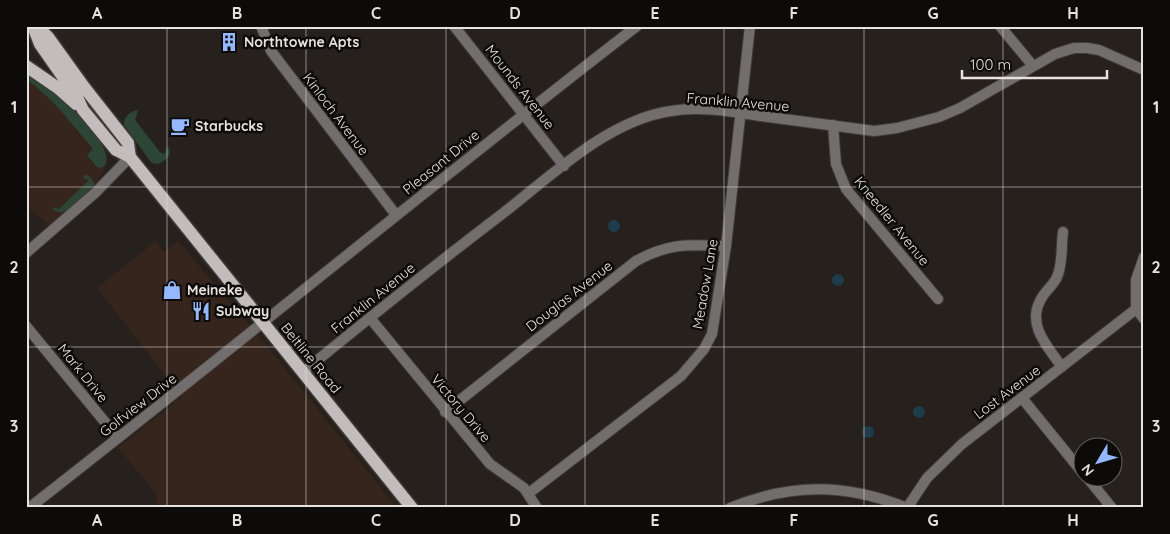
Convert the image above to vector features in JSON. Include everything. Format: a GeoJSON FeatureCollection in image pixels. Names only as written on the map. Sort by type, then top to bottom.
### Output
{"type":"FeatureCollection","features":[{"type":"Feature","properties":{"kind":"main road","name":"Beltline Road"},"geometry":{"type":"LineString","coordinates":[[34,26],[40,44],[77,97],[83,110],[116,150],[130,157],[412,508]]}},
{"type":"Feature","properties":{"kind":"main road","name":"Beltline Road"},"geometry":{"type":"LineString","coordinates":[[34,26],[48,37],[94,101],[128,143],[130,157]]}},
{"type":"Feature","properties":{"kind":"main road"},"geometry":{"type":"LineString","coordinates":[[26,66],[58,88],[83,110]]}},
{"type":"Feature","properties":{"kind":"street","name":"Kinloch Avenue"},"geometry":{"type":"LineString","coordinates":[[262,26],[271,51],[396,215]]}},
{"type":"Feature","properties":{"kind":"street","name":"Mounds Avenue"},"geometry":{"type":"LineString","coordinates":[[454,26],[564,166]]}},
{"type":"Feature","properties":{"kind":"street","name":"Pleasant Drive"},"geometry":{"type":"LineString","coordinates":[[264,323],[396,215],[638,26]]}},
{"type":"Feature","properties":{"kind":"street","name":"Meadow Lane"},"geometry":{"type":"LineString","coordinates":[[529,493],[681,376],[704,349],[712,334],[726,246],[750,26]]}},
{"type":"Feature","properties":{"kind":"street"},"geometry":{"type":"LineString","coordinates":[[1000,26],[1033,66]]}},
{"type":"Feature","properties":{"kind":"street","name":"Franklin Avenue"},"geometry":{"type":"LineString","coordinates":[[303,372],[564,166],[609,133],[649,115],[688,109],[874,131],[920,123],[957,110],[1061,51],[1074,48],[1099,50],[1144,70]]}},
{"type":"Feature","properties":{"kind":"street","name":"Kneedler Avenue"},"geometry":{"type":"LineString","coordinates":[[833,125],[836,164],[846,189],[938,299]]}},
{"type":"Feature","properties":{"kind":"street"},"geometry":{"type":"LineString","coordinates":[[26,253],[95,193],[130,157]]}},
{"type":"Feature","properties":{"kind":"street"},"geometry":{"type":"LineString","coordinates":[[1062,367],[1040,336],[1036,317],[1040,299],[1054,283],[1058,275],[1063,232]]}},
{"type":"Feature","properties":{"kind":"street","name":"Douglas Avenue"},"geometry":{"type":"LineString","coordinates":[[445,412],[636,261],[663,248],[681,245],[726,246]]}},
{"type":"Feature","properties":{"kind":"street"},"geometry":{"type":"LineString","coordinates":[[1144,257],[1136,280],[1136,309],[1144,319]]}},
{"type":"Feature","properties":{"kind":"street","name":"Lost Avenue"},"geometry":{"type":"LineString","coordinates":[[907,508],[927,478],[943,460],[1136,309]]}},
{"type":"Feature","properties":{"kind":"street","name":"Victory Drive"},"geometry":{"type":"LineString","coordinates":[[370,318],[445,412],[490,464],[524,488],[537,508]]}},
{"type":"Feature","properties":{"kind":"street","name":"Golfview Drive"},"geometry":{"type":"LineString","coordinates":[[29,508],[264,323]]}},
{"type":"Feature","properties":{"kind":"street","name":"Mark Drive"},"geometry":{"type":"LineString","coordinates":[[26,326],[118,438]]}},
{"type":"Feature","properties":{"kind":"street"},"geometry":{"type":"LineString","coordinates":[[1022,398],[1072,460]]}},
{"type":"Feature","properties":{"kind":"street"},"geometry":{"type":"LineString","coordinates":[[1094,486],[1112,508]]}},
{"type":"Feature","properties":{"kind":"street"},"geometry":{"type":"LineString","coordinates":[[730,508],[770,494],[814,488],[859,492],[907,508]]}},
{"type":"Feature","properties":{"kind":"shaded area"},"geometry":{"type":"Polygon","coordinates":[[[26,70],[74,108],[103,144],[107,155],[107,165],[95,185],[51,227],[26,206],[26,70]]]}},
{"type":"Feature","properties":{"kind":"shaded area"},"geometry":{"type":"Polygon","coordinates":[[[156,241],[164,252],[178,241],[258,335],[397,508],[156,508],[157,495],[118,448],[182,397],[97,288],[156,241]]]}},
{"type":"Feature","properties":{"kind":"green space"},"geometry":{"type":"Polygon","coordinates":[[[26,71],[56,93],[91,128],[106,156],[106,163],[101,168],[96,166],[87,155],[93,149],[54,103],[26,79],[26,71]]]}},
{"type":"Feature","properties":{"kind":"green space"},"geometry":{"type":"Polygon","coordinates":[[[138,110],[135,120],[160,152],[164,154],[169,147],[170,154],[162,162],[157,164],[151,162],[124,125],[128,115],[138,110]]]}},
{"type":"Feature","properties":{"kind":"green space"},"geometry":{"type":"Polygon","coordinates":[[[84,175],[91,178],[94,185],[73,206],[61,212],[51,207],[59,209],[89,180],[83,178],[84,175]]]}},
{"type":"Feature","properties":{"kind":"water"},"geometry":{"type":"Polygon","coordinates":[[[612,220],[616,220],[620,226],[616,232],[612,232],[608,228],[608,224],[612,220]]]}},
{"type":"Feature","properties":{"kind":"water"},"geometry":{"type":"Polygon","coordinates":[[[840,274],[843,275],[843,285],[836,286],[833,285],[832,278],[833,275],[840,274]]]}},
{"type":"Feature","properties":{"kind":"water"},"geometry":{"type":"Polygon","coordinates":[[[921,406],[924,407],[924,417],[917,418],[914,417],[913,410],[914,407],[921,406]]]}},
{"type":"Feature","properties":{"kind":"water"},"geometry":{"type":"Polygon","coordinates":[[[866,426],[870,426],[874,432],[870,438],[866,438],[862,434],[862,430],[866,426]]]}},
{"type":"Feature","properties":{"kind":"place","name":"Northtowne Apts"},"geometry":{"type":"Point","coordinates":[229,42]}},
{"type":"Feature","properties":{"kind":"place","name":"Starbucks"},"geometry":{"type":"Point","coordinates":[180,126]}},
{"type":"Feature","properties":{"kind":"place","name":"Meineke"},"geometry":{"type":"Point","coordinates":[172,290]}},
{"type":"Feature","properties":{"kind":"place","name":"Subway"},"geometry":{"type":"Point","coordinates":[201,311]}}]}
